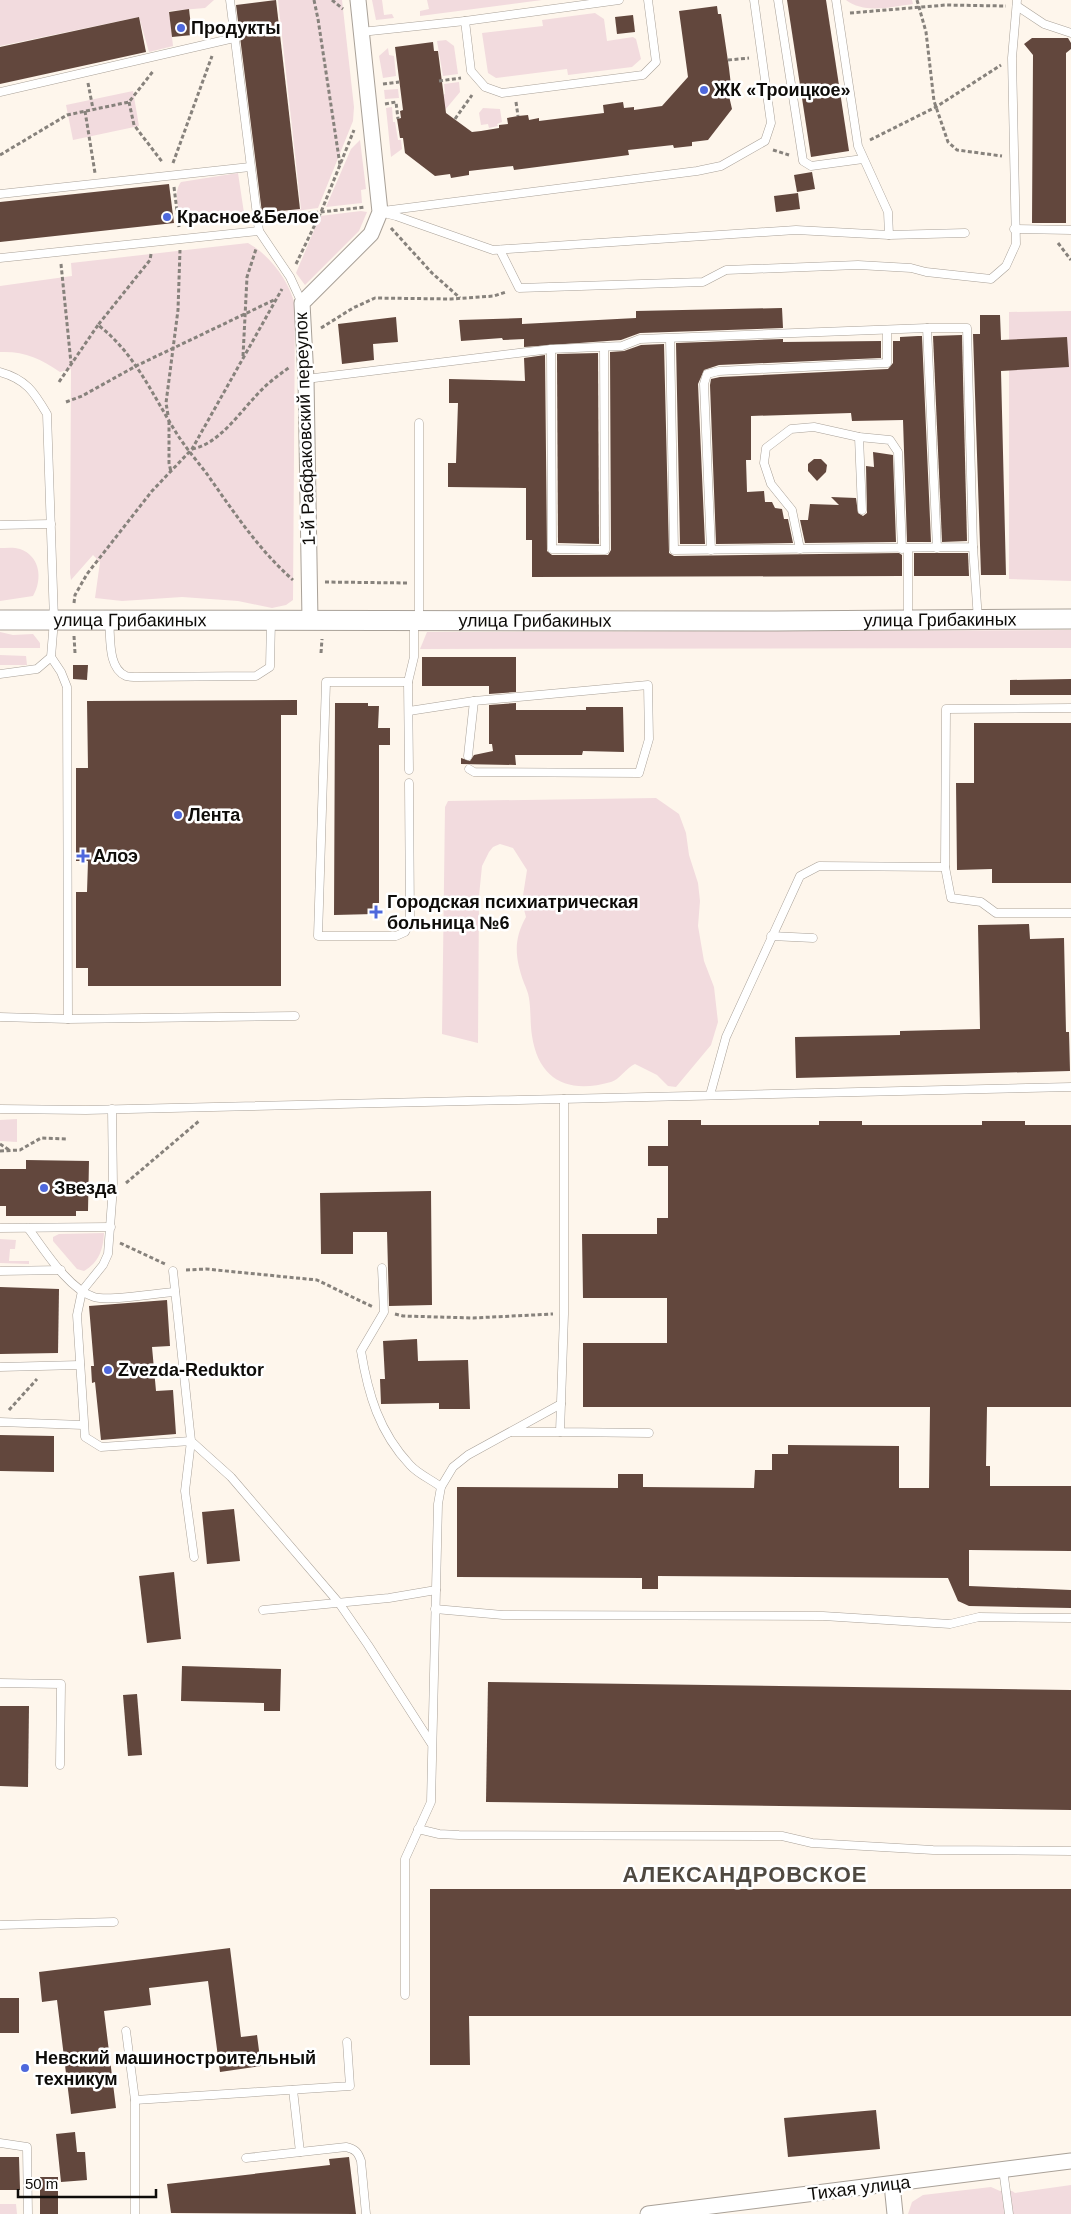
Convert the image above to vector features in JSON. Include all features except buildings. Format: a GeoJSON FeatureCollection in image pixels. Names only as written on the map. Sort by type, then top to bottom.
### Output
{"type":"FeatureCollection","features":[{"type":"Feature","properties":{"kind":"street","name":"1-й Рабфаковский переулок"},"geometry":{"type":"LineString","coordinates":[[316,627],[310,586],[306,379],[302,303],[371,234],[380,212],[358,0]]}},
{"type":"Feature","properties":{"kind":"street","name":"улица Грибакиных"},"geometry":{"type":"LineString","coordinates":[[0,620],[271,620],[316,627],[416,620],[1071,619]]}},
{"type":"Feature","properties":{"kind":"street","name":"Тихая улица"},"geometry":{"type":"LineString","coordinates":[[648,2214],[1071,2161]]}},
{"type":"Feature","properties":{"kind":"street"},"geometry":{"type":"LineString","coordinates":[[892,2184],[895,2214]]}},
{"type":"Feature","properties":{"kind":"lane"},"geometry":{"type":"LineString","coordinates":[[230,0],[260,233],[290,277],[302,303]]}},
{"type":"Feature","properties":{"kind":"lane"},"geometry":{"type":"LineString","coordinates":[[361,32],[465,21],[619,0]]}},
{"type":"Feature","properties":{"kind":"lane"},"geometry":{"type":"LineString","coordinates":[[465,21],[471,71],[484,88],[502,94],[643,75],[656,62],[648,0]]}},
{"type":"Feature","properties":{"kind":"lane"},"geometry":{"type":"LineString","coordinates":[[380,212],[697,171],[721,166],[766,141],[771,123],[754,0]]}},
{"type":"Feature","properties":{"kind":"lane"},"geometry":{"type":"LineString","coordinates":[[778,0],[803,161],[811,166],[863,158]]}},
{"type":"Feature","properties":{"kind":"lane"},"geometry":{"type":"LineString","coordinates":[[836,0],[858,146],[888,212],[889,234]]}},
{"type":"Feature","properties":{"kind":"lane"},"geometry":{"type":"LineString","coordinates":[[1017,3],[1044,24],[1071,33]]}},
{"type":"Feature","properties":{"kind":"lane"},"geometry":{"type":"LineString","coordinates":[[500,250],[519,288],[703,282],[726,270],[858,265],[911,268],[926,272],[991,279],[1006,266],[1016,244],[1014,229],[1012,58],[1017,3]]}},
{"type":"Feature","properties":{"kind":"lane"},"geometry":{"type":"LineString","coordinates":[[0,92],[234,38]]}},
{"type":"Feature","properties":{"kind":"lane"},"geometry":{"type":"LineString","coordinates":[[0,194],[250,167]]}},
{"type":"Feature","properties":{"kind":"lane"},"geometry":{"type":"LineString","coordinates":[[380,212],[396,216],[480,247],[500,250],[796,230],[889,234],[965,233]]}},
{"type":"Feature","properties":{"kind":"lane"},"geometry":{"type":"LineString","coordinates":[[1014,229],[1071,230]]}},
{"type":"Feature","properties":{"kind":"lane"},"geometry":{"type":"LineString","coordinates":[[0,258],[180,239],[260,233]]}},
{"type":"Feature","properties":{"kind":"lane"},"geometry":{"type":"LineString","coordinates":[[927,328],[937,548]]}},
{"type":"Feature","properties":{"kind":"lane"},"geometry":{"type":"LineString","coordinates":[[306,379],[551,349],[622,346],[640,339],[966,328],[973,547],[978,620]]}},
{"type":"Feature","properties":{"kind":"lane"},"geometry":{"type":"LineString","coordinates":[[711,550],[704,384],[708,374],[719,371],[887,363],[887,330]]}},
{"type":"Feature","properties":{"kind":"lane"},"geometry":{"type":"LineString","coordinates":[[670,338],[674,550],[973,547]]}},
{"type":"Feature","properties":{"kind":"lane"},"geometry":{"type":"LineString","coordinates":[[551,349],[552,549],[605,550],[604,348]]}},
{"type":"Feature","properties":{"kind":"lane"},"geometry":{"type":"LineString","coordinates":[[0,372],[19,379],[35,392],[47,414],[54,620],[51,657],[61,672],[67,687],[68,1019]]}},
{"type":"Feature","properties":{"kind":"lane"},"geometry":{"type":"LineString","coordinates":[[409,770],[410,711],[408,682],[414,656],[419,583],[419,423]]}},
{"type":"Feature","properties":{"kind":"lane"},"geometry":{"type":"LineString","coordinates":[[800,549],[792,510],[771,484],[764,464],[766,448],[791,429],[814,427],[859,437],[890,440],[898,452],[908,620]]}},
{"type":"Feature","properties":{"kind":"lane"},"geometry":{"type":"LineString","coordinates":[[859,437],[862,510]]}},
{"type":"Feature","properties":{"kind":"lane"},"geometry":{"type":"LineString","coordinates":[[0,525],[51,524]]}},
{"type":"Feature","properties":{"kind":"lane"},"geometry":{"type":"LineString","coordinates":[[109,620],[112,654],[116,668],[126,676],[138,678],[256,676],[270,666],[271,620]]}},
{"type":"Feature","properties":{"kind":"lane"},"geometry":{"type":"LineString","coordinates":[[0,674],[36,669],[51,657]]}},
{"type":"Feature","properties":{"kind":"lane"},"geometry":{"type":"LineString","coordinates":[[408,682],[326,682],[318,936],[396,936],[405,932],[410,922],[409,783]]}},
{"type":"Feature","properties":{"kind":"lane"},"geometry":{"type":"LineString","coordinates":[[410,711],[474,701],[648,685],[649,739],[639,773],[474,772],[469,769]]}},
{"type":"Feature","properties":{"kind":"lane"},"geometry":{"type":"LineString","coordinates":[[468,756],[474,701]]}},
{"type":"Feature","properties":{"kind":"lane"},"geometry":{"type":"LineString","coordinates":[[1071,708],[946,709],[945,867],[951,898],[981,902],[996,913],[1071,913]]}},
{"type":"Feature","properties":{"kind":"lane"},"geometry":{"type":"LineString","coordinates":[[710,1095],[726,1037],[794,884],[800,876],[809,869],[819,866],[945,867]]}},
{"type":"Feature","properties":{"kind":"lane"},"geometry":{"type":"LineString","coordinates":[[771,936],[813,938]]}},
{"type":"Feature","properties":{"kind":"lane"},"geometry":{"type":"LineString","coordinates":[[0,1017],[68,1019],[295,1016]]}},
{"type":"Feature","properties":{"kind":"lane"},"geometry":{"type":"LineString","coordinates":[[0,1109],[112,1109],[1071,1087]]}},
{"type":"Feature","properties":{"kind":"lane"},"geometry":{"type":"LineString","coordinates":[[560,1432],[564,1314],[564,1098]]}},
{"type":"Feature","properties":{"kind":"lane"},"geometry":{"type":"LineString","coordinates":[[112,1109],[113,1187],[108,1254],[103,1265],[82,1291],[77,1315],[85,1437],[101,1447],[192,1441],[232,1477],[339,1603],[431,1744]]}},
{"type":"Feature","properties":{"kind":"lane"},"geometry":{"type":"LineString","coordinates":[[0,1228],[111,1227]]}},
{"type":"Feature","properties":{"kind":"lane"},"geometry":{"type":"LineString","coordinates":[[28,1228],[69,1280],[82,1291],[95,1298],[175,1292]]}},
{"type":"Feature","properties":{"kind":"lane"},"geometry":{"type":"LineString","coordinates":[[382,1268],[384,1312],[361,1351],[373,1410],[410,1466],[442,1487]]}},
{"type":"Feature","properties":{"kind":"lane"},"geometry":{"type":"LineString","coordinates":[[0,1271],[61,1270]]}},
{"type":"Feature","properties":{"kind":"lane"},"geometry":{"type":"LineString","coordinates":[[174,1271],[192,1441],[185,1491],[194,1557]]}},
{"type":"Feature","properties":{"kind":"lane"},"geometry":{"type":"LineString","coordinates":[[0,1367],[80,1365]]}},
{"type":"Feature","properties":{"kind":"lane"},"geometry":{"type":"LineString","coordinates":[[405,1995],[404,1859],[431,1802],[438,1504],[442,1487],[454,1467],[468,1455],[561,1404]]}},
{"type":"Feature","properties":{"kind":"lane"},"geometry":{"type":"LineString","coordinates":[[0,1422],[83,1425]]}},
{"type":"Feature","properties":{"kind":"lane"},"geometry":{"type":"LineString","coordinates":[[510,1432],[649,1433]]}},
{"type":"Feature","properties":{"kind":"lane"},"geometry":{"type":"LineString","coordinates":[[263,1610],[339,1603],[436,1590]]}},
{"type":"Feature","properties":{"kind":"lane"},"geometry":{"type":"LineString","coordinates":[[435,1609],[503,1615],[823,1616],[950,1624],[979,1616],[1071,1618]]}},
{"type":"Feature","properties":{"kind":"lane"},"geometry":{"type":"LineString","coordinates":[[0,1683],[61,1684],[60,1766]]}},
{"type":"Feature","properties":{"kind":"lane"},"geometry":{"type":"LineString","coordinates":[[418,1829],[438,1834],[459,1835],[782,1836],[812,1843],[933,1850],[1071,1852]]}},
{"type":"Feature","properties":{"kind":"lane"},"geometry":{"type":"LineString","coordinates":[[0,1924],[114,1922]]}},
{"type":"Feature","properties":{"kind":"lane"},"geometry":{"type":"LineString","coordinates":[[126,2031],[135,2100],[135,2214]]}},
{"type":"Feature","properties":{"kind":"lane"},"geometry":{"type":"LineString","coordinates":[[135,2100],[350,2086],[347,2042]]}},
{"type":"Feature","properties":{"kind":"lane"},"geometry":{"type":"LineString","coordinates":[[293,2090],[300,2152]]}},
{"type":"Feature","properties":{"kind":"lane"},"geometry":{"type":"LineString","coordinates":[[0,2143],[26,2147],[28,2214]]}},
{"type":"Feature","properties":{"kind":"lane"},"geometry":{"type":"LineString","coordinates":[[246,2158],[346,2147],[353,2148],[361,2161],[366,2214]]}},
{"type":"Feature","properties":{"kind":"lane"},"geometry":{"type":"LineString","coordinates":[[1003,2169],[1009,2214]]}},
{"type":"Feature","properties":{"kind":"path"},"geometry":{"type":"LineString","coordinates":[[314,0],[340,165]]}},
{"type":"Feature","properties":{"kind":"path"},"geometry":{"type":"LineString","coordinates":[[917,0],[926,32],[936,108],[948,142],[956,150],[1013,157]]}},
{"type":"Feature","properties":{"kind":"path"},"geometry":{"type":"LineString","coordinates":[[954,0],[961,5]]}},
{"type":"Feature","properties":{"kind":"path"},"geometry":{"type":"LineString","coordinates":[[838,14],[918,7],[1017,3]]}},
{"type":"Feature","properties":{"kind":"path"},"geometry":{"type":"LineString","coordinates":[[179,228],[172,166],[218,42]]}},
{"type":"Feature","properties":{"kind":"path"},"geometry":{"type":"LineString","coordinates":[[728,60],[762,56]]}},
{"type":"Feature","properties":{"kind":"path"},"geometry":{"type":"LineString","coordinates":[[858,146],[936,108],[1012,58]]}},
{"type":"Feature","properties":{"kind":"path"},"geometry":{"type":"LineString","coordinates":[[0,155],[67,115],[129,102],[158,64]]}},
{"type":"Feature","properties":{"kind":"path"},"geometry":{"type":"LineString","coordinates":[[86,72],[93,109]]}},
{"type":"Feature","properties":{"kind":"path"},"geometry":{"type":"LineString","coordinates":[[379,76],[380,84],[400,82]]}},
{"type":"Feature","properties":{"kind":"path"},"geometry":{"type":"LineString","coordinates":[[439,81],[461,78]]}},
{"type":"Feature","properties":{"kind":"path"},"geometry":{"type":"LineString","coordinates":[[455,119],[472,95]]}},
{"type":"Feature","properties":{"kind":"path"},"geometry":{"type":"LineString","coordinates":[[129,102],[134,125],[172,175]]}},
{"type":"Feature","properties":{"kind":"path"},"geometry":{"type":"LineString","coordinates":[[383,114],[382,104],[396,102],[398,119]]}},
{"type":"Feature","properties":{"kind":"path"},"geometry":{"type":"LineString","coordinates":[[517,108],[518,116]]}},
{"type":"Feature","properties":{"kind":"path"},"geometry":{"type":"LineString","coordinates":[[85,111],[97,183]]}},
{"type":"Feature","properties":{"kind":"path"},"geometry":{"type":"LineString","coordinates":[[74,601],[75,594],[87,574],[152,491],[190,451],[290,277],[321,212],[357,124]]}},
{"type":"Feature","properties":{"kind":"path"},"geometry":{"type":"LineString","coordinates":[[766,141],[770,150],[794,156],[803,161]]}},
{"type":"Feature","properties":{"kind":"path"},"geometry":{"type":"LineString","coordinates":[[257,219],[365,207],[364,200]]}},
{"type":"Feature","properties":{"kind":"path"},"geometry":{"type":"LineString","coordinates":[[396,216],[391,230],[432,273],[461,298]]}},
{"type":"Feature","properties":{"kind":"path"},"geometry":{"type":"LineString","coordinates":[[1050,230],[1071,260]]}},
{"type":"Feature","properties":{"kind":"path"},"geometry":{"type":"LineString","coordinates":[[243,357],[247,277],[260,233]]}},
{"type":"Feature","properties":{"kind":"path"},"geometry":{"type":"LineString","coordinates":[[171,472],[169,463],[171,433],[166,403],[178,310],[180,239]]}},
{"type":"Feature","properties":{"kind":"path"},"geometry":{"type":"LineString","coordinates":[[59,382],[98,324],[150,260],[153,242]]}},
{"type":"Feature","properties":{"kind":"path"},"geometry":{"type":"LineString","coordinates":[[60,252],[71,363]]}},
{"type":"Feature","properties":{"kind":"path"},"geometry":{"type":"LineString","coordinates":[[321,328],[353,308],[374,298],[387,297],[419,300],[494,296],[519,288]]}},
{"type":"Feature","properties":{"kind":"path"},"geometry":{"type":"LineString","coordinates":[[66,402],[82,396],[172,348],[277,299]]}},
{"type":"Feature","properties":{"kind":"path"},"geometry":{"type":"LineString","coordinates":[[321,320],[321,338]]}},
{"type":"Feature","properties":{"kind":"path"},"geometry":{"type":"LineString","coordinates":[[98,324],[115,338],[136,366],[190,451],[252,536],[297,584],[321,586],[322,582],[419,583]]}},
{"type":"Feature","properties":{"kind":"path"},"geometry":{"type":"LineString","coordinates":[[190,451],[199,448],[228,427],[254,398],[280,374],[304,357]]}},
{"type":"Feature","properties":{"kind":"path"},"geometry":{"type":"LineString","coordinates":[[316,627],[321,653]]}},
{"type":"Feature","properties":{"kind":"path"},"geometry":{"type":"LineString","coordinates":[[113,1187],[128,1181],[199,1121]]}},
{"type":"Feature","properties":{"kind":"path"},"geometry":{"type":"LineString","coordinates":[[0,1151],[20,1150],[41,1138],[68,1139]]}},
{"type":"Feature","properties":{"kind":"path"},"geometry":{"type":"LineString","coordinates":[[0,1144],[10,1151]]}},
{"type":"Feature","properties":{"kind":"path"},"geometry":{"type":"LineString","coordinates":[[110,1239],[164,1263],[174,1271],[206,1269],[318,1280],[384,1312],[404,1316],[472,1318],[564,1314]]}},
{"type":"Feature","properties":{"kind":"path"},"geometry":{"type":"LineString","coordinates":[[6,1413],[49,1366]]}},
{"type":"Feature","properties":{"kind":"shaded area"},"geometry":{"type":"Polygon","coordinates":[[[0,0],[214,0],[205,8],[169,11],[173,46],[149,52],[139,17],[0,46],[0,0]]]}},
{"type":"Feature","properties":{"kind":"shaded area"},"geometry":{"type":"Polygon","coordinates":[[[278,0],[342,0],[354,107],[353,121],[318,208],[266,215],[301,209],[278,0]]]}},
{"type":"Feature","properties":{"kind":"shaded area"},"geometry":{"type":"Polygon","coordinates":[[[372,0],[382,0],[384,15],[392,14],[394,18],[376,20],[372,0]]]}},
{"type":"Feature","properties":{"kind":"shaded area"},"geometry":{"type":"Polygon","coordinates":[[[427,0],[542,0],[420,16],[420,11],[429,9],[427,0]]]}},
{"type":"Feature","properties":{"kind":"shaded area"},"geometry":{"type":"Polygon","coordinates":[[[846,0],[912,0],[913,4],[887,8],[869,8],[861,7],[846,0]]]}},
{"type":"Feature","properties":{"kind":"shaded area"},"geometry":{"type":"Polygon","coordinates":[[[595,13],[604,19],[607,41],[633,37],[636,39],[641,59],[632,67],[568,75],[567,69],[496,78],[488,73],[482,33],[543,26],[542,20],[595,13]]]}},
{"type":"Feature","properties":{"kind":"shaded area"},"geometry":{"type":"Polygon","coordinates":[[[446,40],[454,46],[458,74],[443,76],[437,41],[446,40]]]}},
{"type":"Feature","properties":{"kind":"shaded area"},"geometry":{"type":"Polygon","coordinates":[[[388,48],[389,55],[394,56],[396,76],[383,78],[379,56],[388,48]]]}},
{"type":"Feature","properties":{"kind":"shaded area"},"geometry":{"type":"Polygon","coordinates":[[[459,82],[460,92],[445,110],[442,95],[445,94],[444,84],[459,82]]]}},
{"type":"Feature","properties":{"kind":"shaded area"},"geometry":{"type":"Polygon","coordinates":[[[398,89],[399,98],[385,99],[384,90],[398,89]]]}},
{"type":"Feature","properties":{"kind":"shaded area"},"geometry":{"type":"Polygon","coordinates":[[[133,91],[139,126],[73,140],[66,105],[133,91]]]}},
{"type":"Feature","properties":{"kind":"shaded area"},"geometry":{"type":"Polygon","coordinates":[[[392,107],[393,122],[395,122],[398,140],[401,140],[402,149],[391,157],[386,108],[392,107]]]}},
{"type":"Feature","properties":{"kind":"shaded area"},"geometry":{"type":"Polygon","coordinates":[[[483,108],[500,109],[502,122],[497,124],[498,126],[489,128],[488,124],[481,125],[479,113],[483,108]]]}},
{"type":"Feature","properties":{"kind":"shaded area"},"geometry":{"type":"Polygon","coordinates":[[[360,140],[366,189],[361,190],[362,203],[326,207],[351,149],[360,140]]]}},
{"type":"Feature","properties":{"kind":"shaded area"},"geometry":{"type":"Polygon","coordinates":[[[238,173],[244,213],[180,220],[177,190],[181,182],[238,173]]]}},
{"type":"Feature","properties":{"kind":"shaded area"},"geometry":{"type":"Polygon","coordinates":[[[361,211],[367,212],[359,231],[305,285],[296,273],[320,216],[361,211]]]}},
{"type":"Feature","properties":{"kind":"shaded area"},"geometry":{"type":"Polygon","coordinates":[[[248,243],[264,255],[278,270],[289,288],[295,306],[293,600],[286,605],[272,608],[238,601],[182,597],[122,601],[95,598],[100,562],[93,555],[71,580],[70,573],[71,369],[60,372],[32,356],[0,352],[0,286],[72,276],[71,263],[248,243]]]}},
{"type":"Feature","properties":{"kind":"shaded area"},"geometry":{"type":"Polygon","coordinates":[[[1071,311],[1071,581],[1009,579],[1009,312],[1071,311]]]}},
{"type":"Feature","properties":{"kind":"shaded area"},"geometry":{"type":"Polygon","coordinates":[[[0,548],[20,549],[27,552],[36,562],[39,576],[33,596],[0,601],[0,548]]]}},
{"type":"Feature","properties":{"kind":"shaded area"},"geometry":{"type":"Polygon","coordinates":[[[1071,630],[1071,648],[420,649],[427,632],[1071,630]]]}},
{"type":"Feature","properties":{"kind":"shaded area"},"geometry":{"type":"Polygon","coordinates":[[[0,632],[13,635],[33,634],[40,643],[40,648],[0,648],[0,632]]]}},
{"type":"Feature","properties":{"kind":"shaded area"},"geometry":{"type":"Polygon","coordinates":[[[0,655],[26,656],[27,665],[0,665],[0,655]]]}},
{"type":"Feature","properties":{"kind":"shaded area"},"geometry":{"type":"Polygon","coordinates":[[[656,798],[679,814],[686,833],[689,855],[698,883],[700,901],[698,926],[704,961],[714,987],[718,1022],[711,1045],[676,1087],[668,1086],[657,1075],[635,1064],[611,1082],[582,1086],[569,1085],[558,1080],[541,1064],[532,1036],[528,992],[517,957],[517,941],[526,917],[522,902],[527,870],[513,848],[500,844],[493,847],[482,866],[479,896],[478,1043],[442,1034],[445,807],[448,801],[656,798]]]}},
{"type":"Feature","properties":{"kind":"shaded area"},"geometry":{"type":"Polygon","coordinates":[[[17,1119],[17,1142],[0,1141],[0,1120],[17,1119]]]}},
{"type":"Feature","properties":{"kind":"shaded area"},"geometry":{"type":"Polygon","coordinates":[[[104,1233],[103,1245],[97,1260],[84,1271],[77,1269],[53,1241],[53,1237],[59,1234],[104,1233]]]}},
{"type":"Feature","properties":{"kind":"shaded area"},"geometry":{"type":"Polygon","coordinates":[[[0,1239],[16,1240],[15,1249],[10,1249],[9,1261],[29,1261],[29,1264],[0,1263],[0,1239]]]}},
{"type":"Feature","properties":{"kind":"shaded area"},"geometry":{"type":"Polygon","coordinates":[[[1071,2185],[1071,2214],[908,2214],[912,2202],[923,2195],[991,2187],[1000,2191],[1012,2191],[1015,2193],[1071,2185]]]}},
{"type":"Feature","properties":{"kind":"shaded area"},"geometry":{"type":"Polygon","coordinates":[[[0,2204],[16,2204],[17,2214],[0,2214],[0,2204]]]}},
{"type":"Feature","properties":{"kind":"place","name":"Продукты"},"geometry":{"type":"Point","coordinates":[181,28]}},
{"type":"Feature","properties":{"kind":"place","name":"ЖК «Троицкое»"},"geometry":{"type":"Point","coordinates":[704,90]}},
{"type":"Feature","properties":{"kind":"place","name":"Красное&Белое"},"geometry":{"type":"Point","coordinates":[167,217]}},
{"type":"Feature","properties":{"kind":"place","name":"Лента"},"geometry":{"type":"Point","coordinates":[178,815]}},
{"type":"Feature","properties":{"kind":"place","name":"Алоэ"},"geometry":{"type":"Point","coordinates":[83,856]}},
{"type":"Feature","properties":{"kind":"place","name":"Городская психиатрическая больница №6"},"geometry":{"type":"Point","coordinates":[376,912]}},
{"type":"Feature","properties":{"kind":"place","name":"Звезда"},"geometry":{"type":"Point","coordinates":[44,1188]}},
{"type":"Feature","properties":{"kind":"place","name":"Zvezda-Reduktor"},"geometry":{"type":"Point","coordinates":[108,1370]}},
{"type":"Feature","properties":{"kind":"place","name":"Невский машиностроительный техникум"},"geometry":{"type":"Point","coordinates":[25,2068]}},
{"type":"Feature","properties":{"kind":"district","name":"АЛЕКСАНДРОВСКОЕ"},"geometry":{"type":"Point","coordinates":[745,1874]}}]}
